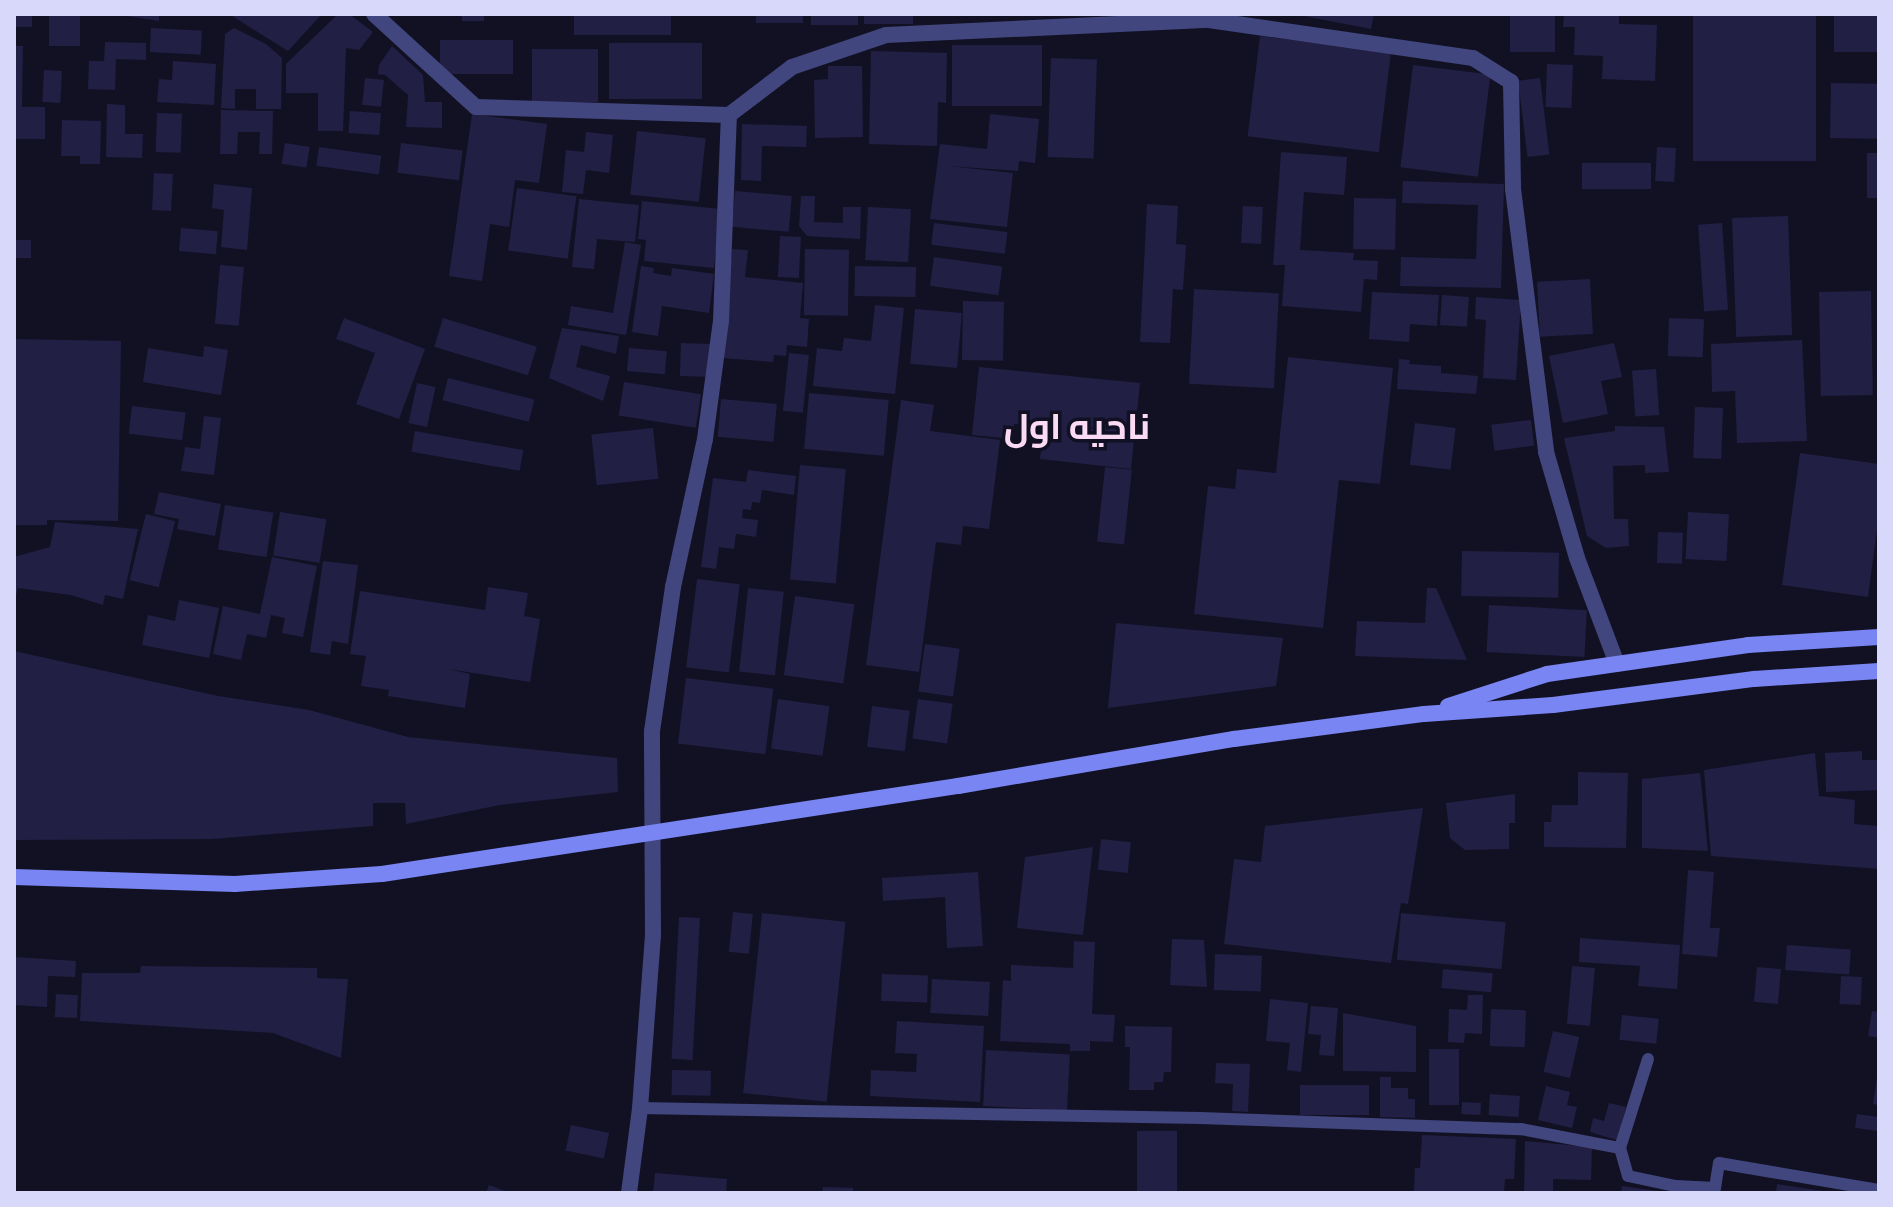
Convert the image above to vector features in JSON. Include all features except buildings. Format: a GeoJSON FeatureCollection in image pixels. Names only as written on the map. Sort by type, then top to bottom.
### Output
{"type":"FeatureCollection","features":[{"type":"Feature","properties":{"kind":"main road"},"geometry":{"type":"LineString","coordinates":[[1424,714],[1547,674],[1748,645],[1879,637]]}},
{"type":"Feature","properties":{"kind":"main road"},"geometry":{"type":"LineString","coordinates":[[14,877],[235,884],[382,874],[654,830],[958,786],[1234,739],[1424,714],[1553,705],[1754,679],[1879,671]]}},
{"type":"Feature","properties":{"kind":"street"},"geometry":{"type":"LineString","coordinates":[[374,14],[476,107],[729,115],[792,67],[886,35],[1210,17],[1473,58],[1511,82],[1513,189],[1546,452],[1577,558],[1617,664]]}},
{"type":"Feature","properties":{"kind":"street"},"geometry":{"type":"LineString","coordinates":[[629,1193],[640,1108],[653,935],[652,731],[673,587],[705,439],[721,321],[729,115]]}},
{"type":"Feature","properties":{"kind":"lane"},"geometry":{"type":"LineString","coordinates":[[1648,1059],[1620,1148],[1628,1176],[1676,1186],[1715,1188],[1719,1163],[1879,1190]]}},
{"type":"Feature","properties":{"kind":"lane"},"geometry":{"type":"LineString","coordinates":[[640,1108],[1200,1118],[1521,1129],[1620,1148]]}},
{"type":"Feature","properties":{"kind":"district","name":"ناحیه اول"},"geometry":{"type":"Point","coordinates":[1077,427]}}]}
